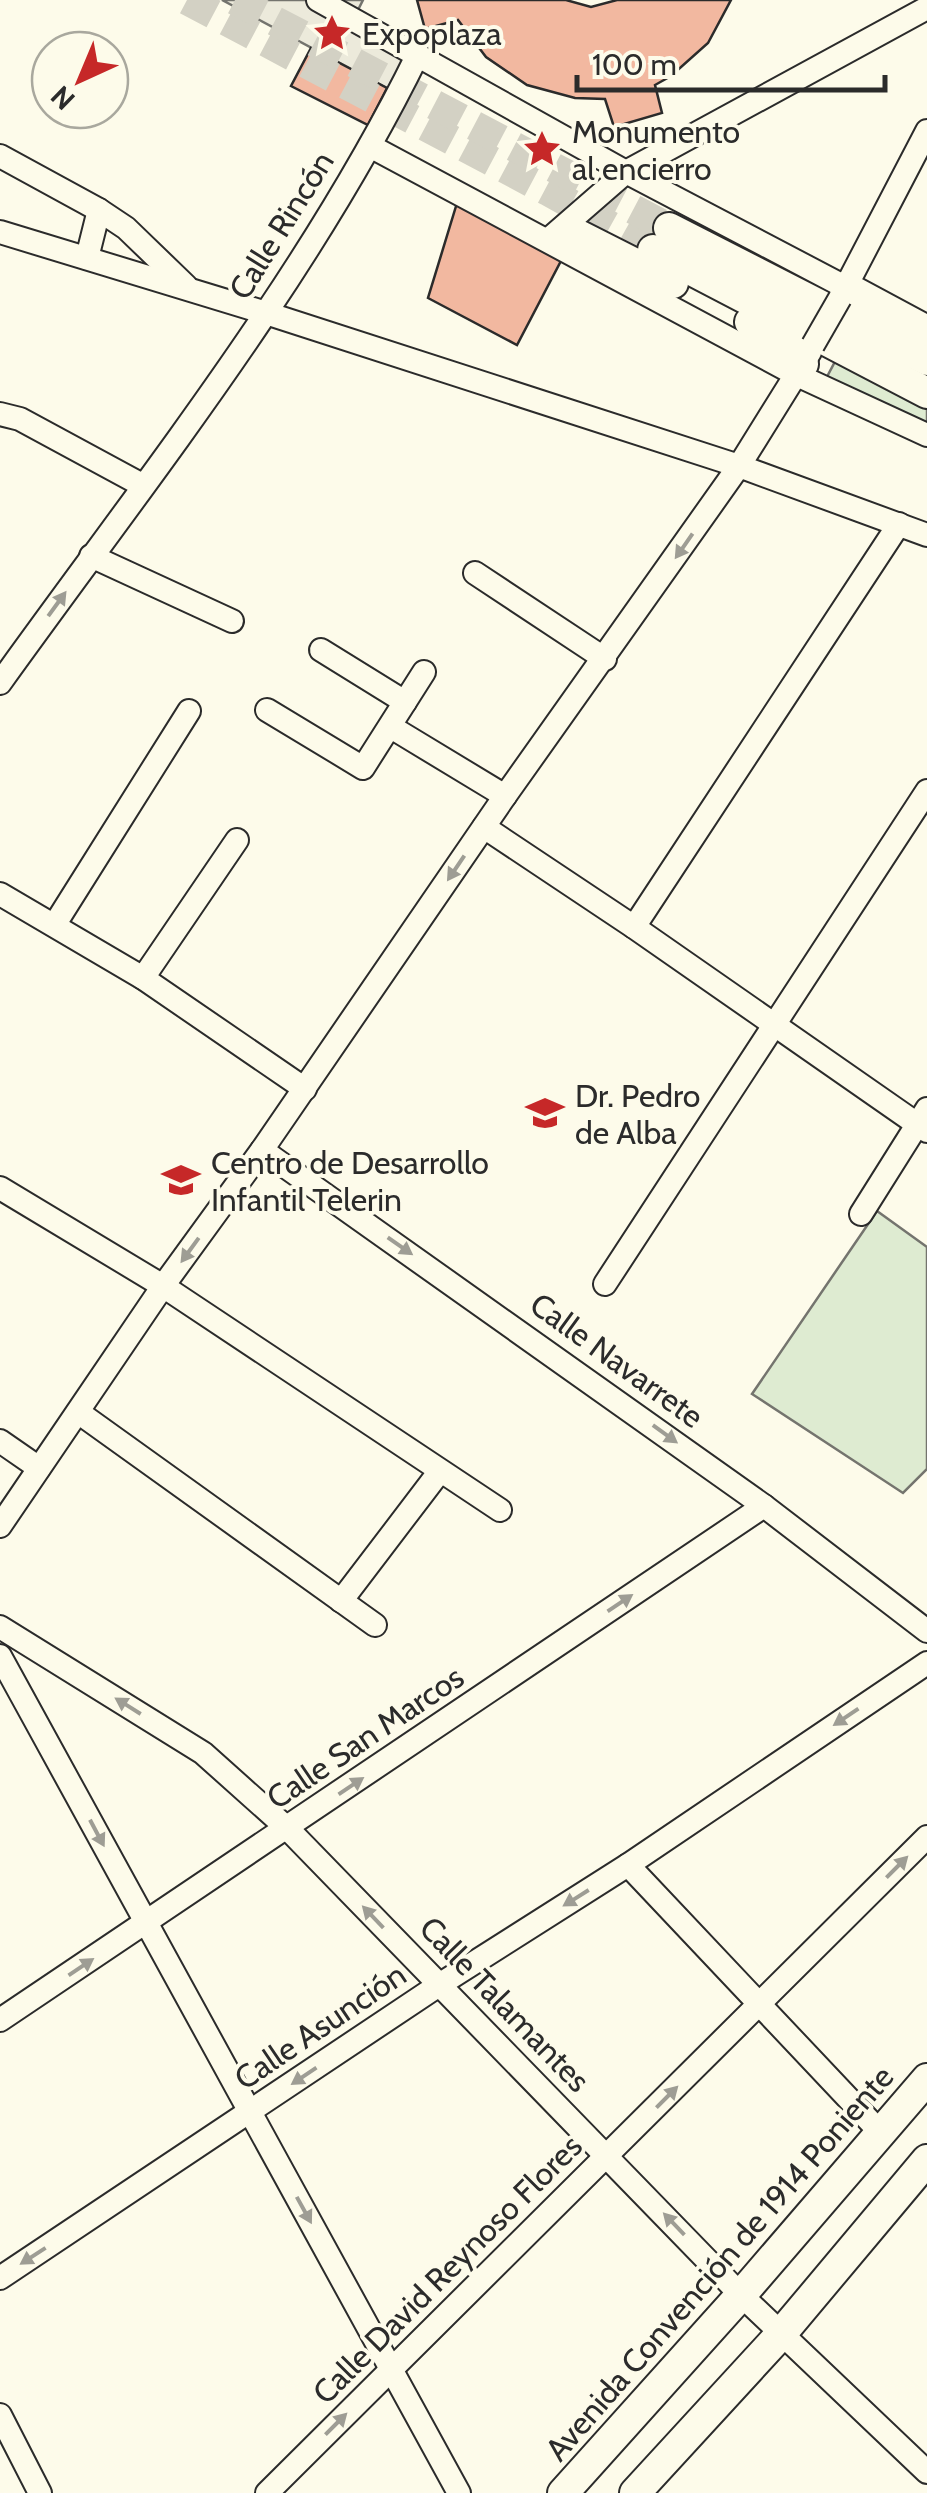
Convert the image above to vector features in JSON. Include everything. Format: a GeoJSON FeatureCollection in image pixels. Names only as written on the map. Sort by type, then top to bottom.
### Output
{"type":"FeatureCollection","features":[{"type":"Feature","properties":{"kind":"main road"},"geometry":{"type":"LineString","coordinates":[[563,237],[777,336],[804,362]]}},
{"type":"Feature","properties":{"kind":"main road"},"geometry":{"type":"LineString","coordinates":[[927,360],[661,239],[927,394]]}},
{"type":"Feature","properties":{"kind":"main road"},"geometry":{"type":"LineString","coordinates":[[842,293],[927,332]]}},
{"type":"Feature","properties":{"kind":"main road","name":"Avenida Convención de 1914 Poniente"},"geometry":{"type":"LineString","coordinates":[[563,2493],[927,2079]]}},
{"type":"Feature","properties":{"kind":"main road"},"geometry":{"type":"LineString","coordinates":[[635,2493],[781,2334],[927,2160]]}},
{"type":"Feature","properties":{"kind":"street"},"geometry":{"type":"LineString","coordinates":[[318,0],[358,9],[418,54],[842,293]]}},
{"type":"Feature","properties":{"kind":"street"},"geometry":{"type":"LineString","coordinates":[[563,237],[626,172],[927,8]]}},
{"type":"Feature","properties":{"kind":"street"},"geometry":{"type":"LineString","coordinates":[[370,146],[418,54]]}},
{"type":"Feature","properties":{"kind":"street"},"geometry":{"type":"LineString","coordinates":[[0,1526],[163,1286],[739,466],[804,362],[927,131]]}},
{"type":"Feature","properties":{"kind":"street","name":"Calle Rincón"},"geometry":{"type":"LineString","coordinates":[[0,683],[266,313],[370,146],[563,237]]}},
{"type":"Feature","properties":{"kind":"street"},"geometry":{"type":"LineString","coordinates":[[0,156],[126,228],[188,288]]}},
{"type":"Feature","properties":{"kind":"street"},"geometry":{"type":"LineString","coordinates":[[87,258],[99,210]]}},
{"type":"Feature","properties":{"kind":"street"},"geometry":{"type":"LineString","coordinates":[[0,232],[188,288],[739,466],[927,535]]}},
{"type":"Feature","properties":{"kind":"street"},"geometry":{"type":"LineString","coordinates":[[804,362],[927,435]]}},
{"type":"Feature","properties":{"kind":"street"},"geometry":{"type":"LineString","coordinates":[[0,414],[20,418],[142,486]]}},
{"type":"Feature","properties":{"kind":"street"},"geometry":{"type":"LineString","coordinates":[[634,926],[899,524]]}},
{"type":"Feature","properties":{"kind":"street"},"geometry":{"type":"LineString","coordinates":[[91,556],[232,621]]}},
{"type":"Feature","properties":{"kind":"street"},"geometry":{"type":"LineString","coordinates":[[475,573],[606,658]]}},
{"type":"Feature","properties":{"kind":"street"},"geometry":{"type":"LineString","coordinates":[[321,650],[405,702]]}},
{"type":"Feature","properties":{"kind":"street"},"geometry":{"type":"LineString","coordinates":[[267,710],[360,768],[366,766],[424,672]]}},
{"type":"Feature","properties":{"kind":"street"},"geometry":{"type":"LineString","coordinates":[[55,924],[190,711]]}},
{"type":"Feature","properties":{"kind":"street"},"geometry":{"type":"LineString","coordinates":[[391,727],[505,796]]}},
{"type":"Feature","properties":{"kind":"street"},"geometry":{"type":"LineString","coordinates":[[605,1284],[927,790]]}},
{"type":"Feature","properties":{"kind":"street"},"geometry":{"type":"LineString","coordinates":[[484,827],[924,1121],[861,1214]]}},
{"type":"Feature","properties":{"kind":"street"},"geometry":{"type":"LineString","coordinates":[[143,978],[237,840]]}},
{"type":"Feature","properties":{"kind":"street"},"geometry":{"type":"LineString","coordinates":[[0,894],[143,978],[305,1089]]}},
{"type":"Feature","properties":{"kind":"street","name":"Calle Navarrete"},"geometry":{"type":"LineString","coordinates":[[262,1150],[924,1624]]}},
{"type":"Feature","properties":{"kind":"street"},"geometry":{"type":"LineString","coordinates":[[0,1188],[163,1286],[500,1510]]}},
{"type":"Feature","properties":{"kind":"street"},"geometry":{"type":"LineString","coordinates":[[78,1412],[374,1626]]}},
{"type":"Feature","properties":{"kind":"street"},"geometry":{"type":"LineString","coordinates":[[0,1441],[40,1468]]}},
{"type":"Feature","properties":{"kind":"street"},"geometry":{"type":"LineString","coordinates":[[341,1601],[440,1471]]}},
{"type":"Feature","properties":{"kind":"street","name":"Calle San Marcos"},"geometry":{"type":"LineString","coordinates":[[0,2020],[764,1506]]}},
{"type":"Feature","properties":{"kind":"street","name":"Calle Talamantes"},"geometry":{"type":"LineString","coordinates":[[0,1627],[202,1753],[288,1828],[741,2295],[927,2472]]}},
{"type":"Feature","properties":{"kind":"street"},"geometry":{"type":"LineString","coordinates":[[26,1642],[2,1659],[459,2493]]}},
{"type":"Feature","properties":{"kind":"street","name":"Calle Asunción"},"geometry":{"type":"LineString","coordinates":[[0,2278],[439,1985],[628,1865],[927,1663]]}},
{"type":"Feature","properties":{"kind":"street","name":"Calle David Reynoso Flores"},"geometry":{"type":"LineString","coordinates":[[267,2493],[927,1837]]}},
{"type":"Feature","properties":{"kind":"street"},"geometry":{"type":"LineString","coordinates":[[628,1865],[881,2134]]}},
{"type":"Feature","properties":{"kind":"street"},"geometry":{"type":"LineString","coordinates":[[0,2415],[40,2493]]}},
{"type":"Feature","properties":{"kind":"green space"},"geometry":{"type":"Polygon","coordinates":[[[839,354],[927,403],[927,443],[819,392],[839,354]]]}},
{"type":"Feature","properties":{"kind":"green space"},"geometry":{"type":"Polygon","coordinates":[[[877,1211],[927,1247],[927,1469],[903,1493],[752,1394],[877,1211]]]}},
{"type":"Feature","properties":{"kind":"shaded area","name":"Expoplaza"},"geometry":{"type":"Polygon","coordinates":[[[222,0],[363,0],[354,18],[418,54],[398,94],[222,0]]]}},
{"type":"Feature","properties":{"kind":"building"},"geometry":{"type":"Polygon","coordinates":[[[417,0],[566,0],[591,7],[617,0],[731,0],[708,43],[655,85],[662,113],[614,127],[605,99],[575,98],[527,85],[486,57],[458,20],[425,29],[417,0]]]}},
{"type":"Feature","properties":{"kind":"building"},"geometry":{"type":"Polygon","coordinates":[[[311,48],[387,88],[368,125],[291,86],[311,48]]]}},
{"type":"Feature","properties":{"kind":"building"},"geometry":{"type":"Polygon","coordinates":[[[457,203],[563,257],[517,345],[428,298],[457,203]]]}},
{"type":"Feature","properties":{"kind":"tunnel"},"geometry":{"type":"LineString","coordinates":[[187,0],[653,250]]}},
{"type":"Feature","properties":{"kind":"tunnel"},"geometry":{"type":"LineString","coordinates":[[235,0],[669,228]]}},
{"type":"Feature","properties":{"kind":"place","name":"Expoplaza"},"geometry":{"type":"Point","coordinates":[332,33]}},
{"type":"Feature","properties":{"kind":"place","name":"Monumento al encierro"},"geometry":{"type":"Point","coordinates":[542,149]}},
{"type":"Feature","properties":{"kind":"place","name":"Dr. Pedro de Alba"},"geometry":{"type":"Point","coordinates":[545,1113]}},
{"type":"Feature","properties":{"kind":"place","name":"Centro de Desarrollo Infantil Telerin"},"geometry":{"type":"Point","coordinates":[181,1180]}}]}
